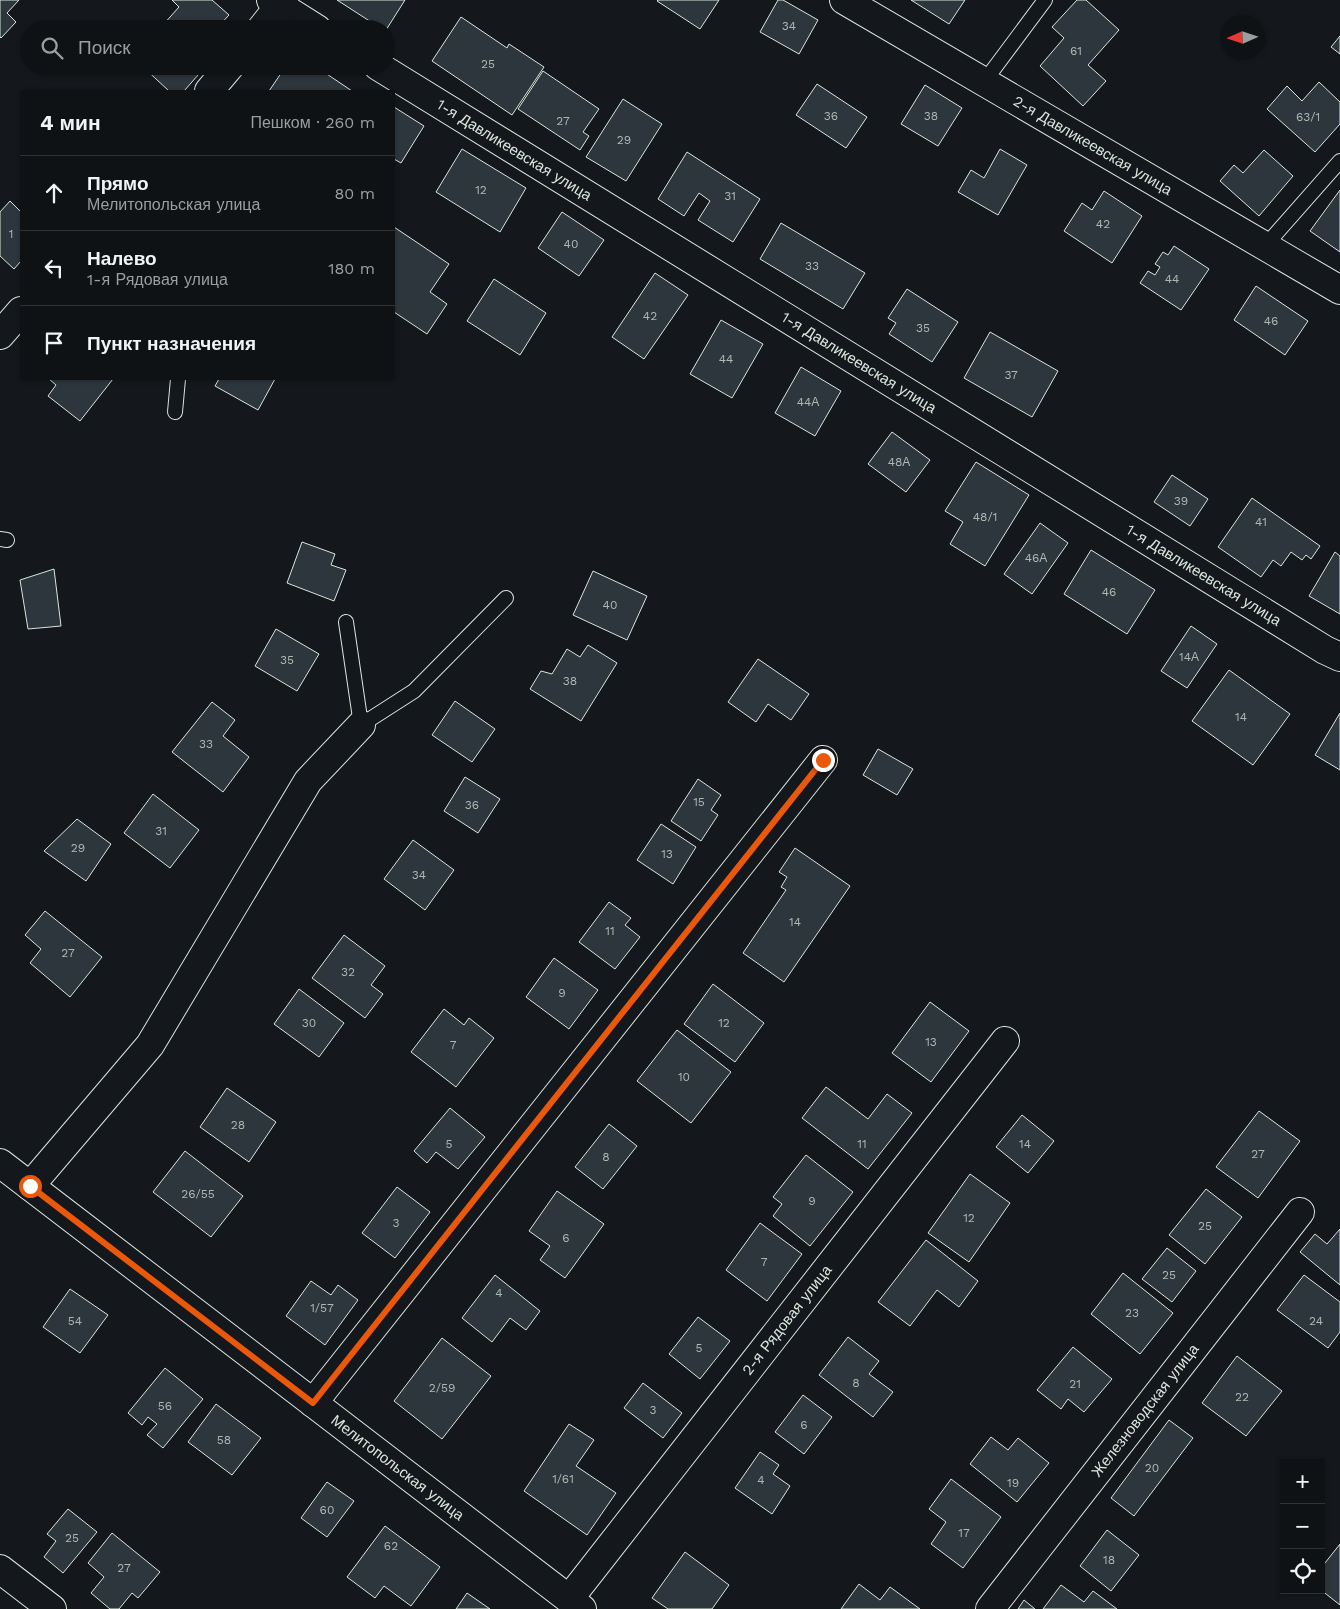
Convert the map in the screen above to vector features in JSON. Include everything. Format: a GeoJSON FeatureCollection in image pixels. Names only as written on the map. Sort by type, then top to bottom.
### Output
{"type":"FeatureCollection","features":[{"type":"Feature","properties":{"kind":"street","name":"2-я Давликеевская улица"},"geometry":{"type":"LineString","coordinates":[[844,0],[1340,290]]}},
{"type":"Feature","properties":{"kind":"street"},"geometry":{"type":"LineString","coordinates":[[267,20],[278,2],[304,20]]}},
{"type":"Feature","properties":{"kind":"street"},"geometry":{"type":"LineString","coordinates":[[211,90],[223,75]]}},
{"type":"Feature","properties":{"kind":"street","name":"1-я Давликеевская улица"},"geometry":{"type":"LineString","coordinates":[[393,75],[1316,645],[1340,657]]}},
{"type":"Feature","properties":{"kind":"street"},"geometry":{"type":"LineString","coordinates":[[0,335],[20,312]]}},
{"type":"Feature","properties":{"kind":"street"},"geometry":{"type":"LineString","coordinates":[[30,1186],[150,1045],[308,781],[361,725]]}},
{"type":"Feature","properties":{"kind":"street"},"geometry":{"type":"LineString","coordinates":[[313,1403],[823,760]]}},
{"type":"Feature","properties":{"kind":"street","name":"2-я Рядовая улица"},"geometry":{"type":"LineString","coordinates":[[575,1604],[1005,1041]]}},
{"type":"Feature","properties":{"kind":"street","name":"Мелитопольская улица"},"geometry":{"type":"LineString","coordinates":[[0,1163],[575,1604]]}},
{"type":"Feature","properties":{"kind":"street","name":"Железноводская улица"},"geometry":{"type":"LineString","coordinates":[[990,1609],[1300,1212]]}},
{"type":"Feature","properties":{"kind":"street"},"geometry":{"type":"LineString","coordinates":[[0,1568],[52,1609]]}},
{"type":"Feature","properties":{"kind":"lane"},"geometry":{"type":"LineString","coordinates":[[984,82],[1045,0]]}},
{"type":"Feature","properties":{"kind":"lane"},"geometry":{"type":"LineString","coordinates":[[1265,246],[1340,161]]}},
{"type":"Feature","properties":{"kind":"lane"},"geometry":{"type":"LineString","coordinates":[[175,412],[178,380]]}},
{"type":"Feature","properties":{"kind":"lane"},"geometry":{"type":"LineString","coordinates":[[346,622],[361,725],[414,691],[506,598]]}},
{"type":"Feature","properties":{"kind":"building"},"geometry":{"type":"Polygon","coordinates":[[[0,0],[19,0],[7,13],[16,22],[1,38],[0,37],[0,0]]]}},
{"type":"Feature","properties":{"kind":"building"},"geometry":{"type":"Polygon","coordinates":[[[172,0],[212,0],[229,15],[224,20],[167,20],[179,7],[172,0]]]}},
{"type":"Feature","properties":{"kind":"building"},"geometry":{"type":"Polygon","coordinates":[[[337,0],[405,0],[392,20],[368,20],[337,0]]]}},
{"type":"Feature","properties":{"kind":"building"},"geometry":{"type":"Polygon","coordinates":[[[658,0],[719,0],[700,29],[658,0]]]}},
{"type":"Feature","properties":{"kind":"building"},"geometry":{"type":"Polygon","coordinates":[[[778,0],[783,0],[818,20],[799,54],[760,32],[778,0]]]}},
{"type":"Feature","properties":{"kind":"building"},"geometry":{"type":"Polygon","coordinates":[[[911,0],[965,0],[949,24],[911,0]]]}},
{"type":"Feature","properties":{"kind":"building"},"geometry":{"type":"Polygon","coordinates":[[[1077,0],[1086,0],[1119,30],[1088,65],[1106,81],[1083,106],[1040,66],[1064,38],[1052,27],[1077,0]]]}},
{"type":"Feature","properties":{"kind":"building"},"geometry":{"type":"Polygon","coordinates":[[[461,17],[507,48],[509,44],[544,67],[512,115],[432,61],[461,17]]]}},
{"type":"Feature","properties":{"kind":"building"},"geometry":{"type":"Polygon","coordinates":[[[1340,36],[1340,54],[1331,47],[1340,36]]]}},
{"type":"Feature","properties":{"kind":"building"},"geometry":{"type":"Polygon","coordinates":[[[543,71],[599,109],[583,132],[589,136],[580,150],[518,109],[543,71]]]}},
{"type":"Feature","properties":{"kind":"building"},"geometry":{"type":"Polygon","coordinates":[[[152,75],[198,75],[185,90],[168,90],[152,75]]]}},
{"type":"Feature","properties":{"kind":"building"},"geometry":{"type":"Polygon","coordinates":[[[280,75],[328,75],[351,90],[270,90],[280,75]]]}},
{"type":"Feature","properties":{"kind":"building"},"geometry":{"type":"Polygon","coordinates":[[[1319,82],[1340,102],[1340,124],[1315,152],[1267,109],[1287,86],[1302,101],[1319,82]]]}},
{"type":"Feature","properties":{"kind":"building"},"geometry":{"type":"Polygon","coordinates":[[[817,84],[867,117],[846,148],[796,115],[817,84]]]}},
{"type":"Feature","properties":{"kind":"building"},"geometry":{"type":"Polygon","coordinates":[[[925,85],[962,108],[938,146],[901,124],[925,85]]]}},
{"type":"Feature","properties":{"kind":"building"},"geometry":{"type":"Polygon","coordinates":[[[623,99],[662,124],[626,181],[586,157],[623,99]]]}},
{"type":"Feature","properties":{"kind":"building"},"geometry":{"type":"Polygon","coordinates":[[[395,108],[424,126],[401,163],[395,160],[395,108]]]}},
{"type":"Feature","properties":{"kind":"building"},"geometry":{"type":"Polygon","coordinates":[[[462,149],[526,188],[500,232],[436,192],[462,149]]]}},
{"type":"Feature","properties":{"kind":"building"},"geometry":{"type":"Polygon","coordinates":[[[1000,149],[1027,165],[998,215],[958,192],[971,170],[984,178],[1000,149]]]}},
{"type":"Feature","properties":{"kind":"building"},"geometry":{"type":"Polygon","coordinates":[[[1264,150],[1293,176],[1259,216],[1220,181],[1234,165],[1243,173],[1264,150]]]}},
{"type":"Feature","properties":{"kind":"building"},"geometry":{"type":"Polygon","coordinates":[[[687,152],[760,199],[733,242],[698,220],[710,201],[699,193],[684,216],[658,199],[687,152]]]}},
{"type":"Feature","properties":{"kind":"building"},"geometry":{"type":"Polygon","coordinates":[[[1340,190],[1340,252],[1310,231],[1340,190]]]}},
{"type":"Feature","properties":{"kind":"building"},"geometry":{"type":"Polygon","coordinates":[[[1104,191],[1142,216],[1112,263],[1064,231],[1082,203],[1092,210],[1104,191]]]}},
{"type":"Feature","properties":{"kind":"building"},"geometry":{"type":"Polygon","coordinates":[[[10,201],[20,211],[20,262],[14,269],[0,256],[0,212],[10,201]]]}},
{"type":"Feature","properties":{"kind":"building"},"geometry":{"type":"Polygon","coordinates":[[[562,212],[604,240],[579,276],[538,248],[562,212]]]}},
{"type":"Feature","properties":{"kind":"building"},"geometry":{"type":"Polygon","coordinates":[[[781,223],[865,273],[843,309],[760,259],[781,223]]]}},
{"type":"Feature","properties":{"kind":"building"},"geometry":{"type":"Polygon","coordinates":[[[395,228],[449,264],[430,292],[447,304],[427,334],[395,313],[395,228]]]}},
{"type":"Feature","properties":{"kind":"building"},"geometry":{"type":"Polygon","coordinates":[[[1174,246],[1209,269],[1181,310],[1140,283],[1148,271],[1155,275],[1160,267],[1155,264],[1163,252],[1168,255],[1174,246]]]}},
{"type":"Feature","properties":{"kind":"building"},"geometry":{"type":"Polygon","coordinates":[[[655,273],[688,295],[644,359],[612,337],[655,273]]]}},
{"type":"Feature","properties":{"kind":"building"},"geometry":{"type":"Polygon","coordinates":[[[494,279],[546,313],[520,355],[467,321],[494,279]]]}},
{"type":"Feature","properties":{"kind":"building"},"geometry":{"type":"Polygon","coordinates":[[[1256,286],[1308,321],[1285,355],[1234,320],[1256,286]]]}},
{"type":"Feature","properties":{"kind":"building"},"geometry":{"type":"Polygon","coordinates":[[[907,289],[958,322],[932,362],[889,334],[896,323],[888,318],[907,289]]]}},
{"type":"Feature","properties":{"kind":"building"},"geometry":{"type":"Polygon","coordinates":[[[721,320],[763,344],[732,398],[690,374],[721,320]]]}},
{"type":"Feature","properties":{"kind":"building"},"geometry":{"type":"Polygon","coordinates":[[[990,332],[1058,371],[1032,417],[964,378],[990,332]]]}},
{"type":"Feature","properties":{"kind":"building"},"geometry":{"type":"Polygon","coordinates":[[[801,367],[841,391],[815,436],[775,413],[801,367]]]}},
{"type":"Feature","properties":{"kind":"building"},"geometry":{"type":"Polygon","coordinates":[[[50,380],[112,380],[80,421],[48,396],[56,385],[50,380]]]}},
{"type":"Feature","properties":{"kind":"building"},"geometry":{"type":"Polygon","coordinates":[[[218,380],[274,380],[258,410],[215,386],[218,380]]]}},
{"type":"Feature","properties":{"kind":"building"},"geometry":{"type":"Polygon","coordinates":[[[892,432],[930,460],[906,492],[868,464],[892,432]]]}},
{"type":"Feature","properties":{"kind":"building"},"geometry":{"type":"Polygon","coordinates":[[[976,462],[1029,495],[985,566],[950,544],[963,522],[945,511],[976,462]]]}},
{"type":"Feature","properties":{"kind":"building"},"geometry":{"type":"Polygon","coordinates":[[[1172,475],[1208,499],[1190,526],[1154,502],[1172,475]]]}},
{"type":"Feature","properties":{"kind":"building"},"geometry":{"type":"Polygon","coordinates":[[[1252,498],[1320,546],[1311,559],[1306,555],[1302,560],[1291,552],[1281,566],[1273,560],[1261,577],[1218,547],[1252,498]]]}},
{"type":"Feature","properties":{"kind":"building"},"geometry":{"type":"Polygon","coordinates":[[[1040,523],[1068,543],[1032,594],[1004,574],[1040,523]]]}},
{"type":"Feature","properties":{"kind":"building"},"geometry":{"type":"Polygon","coordinates":[[[302,542],[335,554],[331,565],[346,570],[334,601],[287,583],[302,542]]]}},
{"type":"Feature","properties":{"kind":"building"},"geometry":{"type":"Polygon","coordinates":[[[1091,550],[1155,590],[1127,634],[1064,594],[1091,550]]]}},
{"type":"Feature","properties":{"kind":"building"},"geometry":{"type":"Polygon","coordinates":[[[1335,552],[1340,556],[1340,614],[1309,596],[1335,552]]]}},
{"type":"Feature","properties":{"kind":"building"},"geometry":{"type":"Polygon","coordinates":[[[54,569],[61,626],[28,629],[20,580],[54,569]]]}},
{"type":"Feature","properties":{"kind":"building"},"geometry":{"type":"Polygon","coordinates":[[[593,571],[647,596],[627,640],[573,615],[593,571]]]}},
{"type":"Feature","properties":{"kind":"building"},"geometry":{"type":"Polygon","coordinates":[[[1191,626],[1217,644],[1187,688],[1161,671],[1191,626]]]}},
{"type":"Feature","properties":{"kind":"building"},"geometry":{"type":"Polygon","coordinates":[[[276,629],[319,654],[297,691],[255,666],[276,629]]]}},
{"type":"Feature","properties":{"kind":"building"},"geometry":{"type":"Polygon","coordinates":[[[588,645],[617,663],[581,721],[530,689],[541,671],[552,674],[567,649],[580,657],[588,645]]]}},
{"type":"Feature","properties":{"kind":"building"},"geometry":{"type":"Polygon","coordinates":[[[758,659],[809,694],[791,720],[768,704],[756,722],[728,702],[758,659]]]}},
{"type":"Feature","properties":{"kind":"building"},"geometry":{"type":"Polygon","coordinates":[[[1229,670],[1290,714],[1253,765],[1192,721],[1229,670]]]}},
{"type":"Feature","properties":{"kind":"building"},"geometry":{"type":"Polygon","coordinates":[[[455,701],[495,729],[472,762],[432,735],[455,701]]]}},
{"type":"Feature","properties":{"kind":"building"},"geometry":{"type":"Polygon","coordinates":[[[212,702],[235,720],[223,736],[249,757],[223,792],[172,752],[212,702]]]}},
{"type":"Feature","properties":{"kind":"building"},"geometry":{"type":"Polygon","coordinates":[[[1340,713],[1340,770],[1315,755],[1340,713]]]}},
{"type":"Feature","properties":{"kind":"building"},"geometry":{"type":"Polygon","coordinates":[[[878,749],[913,769],[897,795],[863,775],[878,749]]]}},
{"type":"Feature","properties":{"kind":"building"},"geometry":{"type":"Polygon","coordinates":[[[465,777],[500,799],[478,833],[444,811],[465,777]]]}},
{"type":"Feature","properties":{"kind":"building"},"geometry":{"type":"Polygon","coordinates":[[[698,779],[721,795],[711,810],[718,815],[701,841],[671,821],[698,779]]]}},
{"type":"Feature","properties":{"kind":"building"},"geometry":{"type":"Polygon","coordinates":[[[153,794],[199,830],[170,868],[124,833],[153,794]]]}},
{"type":"Feature","properties":{"kind":"building"},"geometry":{"type":"Polygon","coordinates":[[[77,819],[111,844],[86,881],[44,851],[77,819]]]}},
{"type":"Feature","properties":{"kind":"building"},"geometry":{"type":"Polygon","coordinates":[[[661,824],[696,847],[673,884],[637,860],[661,824]]]}},
{"type":"Feature","properties":{"kind":"building"},"geometry":{"type":"Polygon","coordinates":[[[413,840],[454,870],[425,910],[384,879],[413,840]]]}},
{"type":"Feature","properties":{"kind":"building"},"geometry":{"type":"Polygon","coordinates":[[[795,848],[850,886],[784,982],[743,953],[786,890],[781,887],[787,877],[779,872],[795,848]]]}},
{"type":"Feature","properties":{"kind":"building"},"geometry":{"type":"Polygon","coordinates":[[[609,902],[631,918],[625,925],[640,937],[615,969],[579,942],[609,902]]]}},
{"type":"Feature","properties":{"kind":"building"},"geometry":{"type":"Polygon","coordinates":[[[45,911],[102,957],[70,997],[30,963],[41,949],[25,935],[45,911]]]}},
{"type":"Feature","properties":{"kind":"building"},"geometry":{"type":"Polygon","coordinates":[[[344,935],[385,966],[371,985],[383,994],[365,1018],[312,978],[344,935]]]}},
{"type":"Feature","properties":{"kind":"building"},"geometry":{"type":"Polygon","coordinates":[[[554,958],[598,990],[569,1029],[526,997],[554,958]]]}},
{"type":"Feature","properties":{"kind":"building"},"geometry":{"type":"Polygon","coordinates":[[[713,984],[764,1023],[735,1062],[684,1024],[713,984]]]}},
{"type":"Feature","properties":{"kind":"building"},"geometry":{"type":"Polygon","coordinates":[[[299,989],[344,1023],[319,1057],[274,1024],[299,989]]]}},
{"type":"Feature","properties":{"kind":"building"},"geometry":{"type":"Polygon","coordinates":[[[930,1002],[969,1031],[931,1082],[892,1053],[930,1002]]]}},
{"type":"Feature","properties":{"kind":"building"},"geometry":{"type":"Polygon","coordinates":[[[444,1009],[464,1025],[469,1018],[494,1038],[456,1087],[411,1052],[444,1009]]]}},
{"type":"Feature","properties":{"kind":"building"},"geometry":{"type":"Polygon","coordinates":[[[677,1030],[731,1072],[691,1123],[637,1081],[677,1030]]]}},
{"type":"Feature","properties":{"kind":"building"},"geometry":{"type":"Polygon","coordinates":[[[826,1087],[868,1119],[887,1094],[912,1113],[868,1169],[802,1118],[826,1087]]]}},
{"type":"Feature","properties":{"kind":"building"},"geometry":{"type":"Polygon","coordinates":[[[227,1088],[276,1122],[249,1162],[200,1127],[227,1088]]]}},
{"type":"Feature","properties":{"kind":"building"},"geometry":{"type":"Polygon","coordinates":[[[450,1108],[485,1137],[458,1169],[436,1152],[427,1163],[414,1151],[450,1108]]]}},
{"type":"Feature","properties":{"kind":"building"},"geometry":{"type":"Polygon","coordinates":[[[1259,1111],[1300,1141],[1258,1198],[1216,1167],[1259,1111]]]}},
{"type":"Feature","properties":{"kind":"building"},"geometry":{"type":"Polygon","coordinates":[[[1022,1115],[1054,1141],[1028,1173],[996,1147],[1022,1115]]]}},
{"type":"Feature","properties":{"kind":"building"},"geometry":{"type":"Polygon","coordinates":[[[609,1124],[637,1146],[603,1189],[575,1167],[609,1124]]]}},
{"type":"Feature","properties":{"kind":"building"},"geometry":{"type":"Polygon","coordinates":[[[185,1151],[243,1196],[211,1237],[153,1192],[185,1151]]]}},
{"type":"Feature","properties":{"kind":"building"},"geometry":{"type":"Polygon","coordinates":[[[806,1155],[853,1192],[810,1246],[773,1216],[782,1204],[773,1197],[806,1155]]]}},
{"type":"Feature","properties":{"kind":"building"},"geometry":{"type":"Polygon","coordinates":[[[970,1174],[1010,1203],[969,1262],[928,1233],[970,1174]]]}},
{"type":"Feature","properties":{"kind":"building"},"geometry":{"type":"Polygon","coordinates":[[[397,1187],[430,1212],[395,1258],[362,1233],[397,1187]]]}},
{"type":"Feature","properties":{"kind":"building"},"geometry":{"type":"Polygon","coordinates":[[[1206,1189],[1242,1217],[1205,1264],[1169,1235],[1206,1189]]]}},
{"type":"Feature","properties":{"kind":"building"},"geometry":{"type":"Polygon","coordinates":[[[557,1191],[604,1224],[565,1278],[540,1260],[550,1246],[529,1231],[557,1191]]]}},
{"type":"Feature","properties":{"kind":"building"},"geometry":{"type":"Polygon","coordinates":[[[760,1223],[802,1254],[767,1301],[726,1270],[760,1223]]]}},
{"type":"Feature","properties":{"kind":"building"},"geometry":{"type":"Polygon","coordinates":[[[1340,1229],[1340,1285],[1300,1252],[1315,1234],[1327,1244],[1340,1229]]]}},
{"type":"Feature","properties":{"kind":"building"},"geometry":{"type":"Polygon","coordinates":[[[926,1240],[978,1281],[959,1307],[937,1290],[910,1326],[878,1302],[926,1240]]]}},
{"type":"Feature","properties":{"kind":"building"},"geometry":{"type":"Polygon","coordinates":[[[1167,1248],[1196,1271],[1172,1302],[1142,1279],[1167,1248]]]}},
{"type":"Feature","properties":{"kind":"building"},"geometry":{"type":"Polygon","coordinates":[[[1123,1273],[1173,1313],[1140,1354],[1091,1314],[1123,1273]]]}},
{"type":"Feature","properties":{"kind":"building"},"geometry":{"type":"Polygon","coordinates":[[[495,1275],[540,1311],[526,1330],[510,1318],[492,1342],[462,1318],[495,1275]]]}},
{"type":"Feature","properties":{"kind":"building"},"geometry":{"type":"Polygon","coordinates":[[[1304,1275],[1340,1302],[1340,1332],[1328,1348],[1277,1310],[1304,1275]]]}},
{"type":"Feature","properties":{"kind":"building"},"geometry":{"type":"Polygon","coordinates":[[[311,1281],[331,1295],[338,1285],[358,1300],[325,1345],[286,1316],[311,1281]]]}},
{"type":"Feature","properties":{"kind":"building"},"geometry":{"type":"Polygon","coordinates":[[[70,1289],[108,1315],[80,1353],[43,1327],[70,1289]]]}},
{"type":"Feature","properties":{"kind":"building"},"geometry":{"type":"Polygon","coordinates":[[[698,1317],[730,1341],[700,1379],[669,1354],[698,1317]]]}},
{"type":"Feature","properties":{"kind":"building"},"geometry":{"type":"Polygon","coordinates":[[[848,1337],[879,1361],[869,1374],[893,1392],[873,1417],[819,1375],[848,1337]]]}},
{"type":"Feature","properties":{"kind":"building"},"geometry":{"type":"Polygon","coordinates":[[[442,1338],[491,1376],[442,1439],[394,1401],[442,1338]]]}},
{"type":"Feature","properties":{"kind":"building"},"geometry":{"type":"Polygon","coordinates":[[[1073,1347],[1112,1379],[1084,1412],[1068,1399],[1061,1409],[1037,1390],[1073,1347]]]}},
{"type":"Feature","properties":{"kind":"building"},"geometry":{"type":"Polygon","coordinates":[[[1237,1356],[1282,1391],[1246,1436],[1202,1403],[1237,1356]]]}},
{"type":"Feature","properties":{"kind":"building"},"geometry":{"type":"Polygon","coordinates":[[[165,1368],[203,1399],[163,1448],[147,1435],[157,1424],[148,1417],[142,1425],[128,1413],[165,1368]]]}},
{"type":"Feature","properties":{"kind":"building"},"geometry":{"type":"Polygon","coordinates":[[[643,1383],[682,1413],[663,1438],[624,1408],[643,1383]]]}},
{"type":"Feature","properties":{"kind":"building"},"geometry":{"type":"Polygon","coordinates":[[[803,1395],[832,1417],[804,1454],[775,1432],[803,1395]]]}},
{"type":"Feature","properties":{"kind":"building"},"geometry":{"type":"Polygon","coordinates":[[[216,1404],[261,1438],[232,1475],[188,1442],[216,1404]]]}},
{"type":"Feature","properties":{"kind":"building"},"geometry":{"type":"Polygon","coordinates":[[[1169,1420],[1193,1438],[1134,1516],[1111,1498],[1169,1420]]]}},
{"type":"Feature","properties":{"kind":"building"},"geometry":{"type":"Polygon","coordinates":[[[569,1424],[594,1440],[576,1466],[616,1493],[587,1535],[524,1491],[569,1424]]]}},
{"type":"Feature","properties":{"kind":"building"},"geometry":{"type":"Polygon","coordinates":[[[991,1437],[1008,1450],[1018,1438],[1049,1463],[1017,1502],[970,1464],[991,1437]]]}},
{"type":"Feature","properties":{"kind":"building"},"geometry":{"type":"Polygon","coordinates":[[[760,1452],[779,1465],[773,1474],[790,1486],[772,1514],[735,1488],[760,1452]]]}},
{"type":"Feature","properties":{"kind":"building"},"geometry":{"type":"Polygon","coordinates":[[[951,1479],[1001,1517],[963,1568],[931,1544],[946,1522],[929,1509],[951,1479]]]}},
{"type":"Feature","properties":{"kind":"building"},"geometry":{"type":"Polygon","coordinates":[[[327,1482],[354,1501],[327,1537],[301,1518],[327,1482]]]}},
{"type":"Feature","properties":{"kind":"building"},"geometry":{"type":"Polygon","coordinates":[[[68,1509],[97,1532],[63,1573],[44,1557],[56,1541],[47,1534],[68,1509]]]}},
{"type":"Feature","properties":{"kind":"building"},"geometry":{"type":"Polygon","coordinates":[[[385,1526],[440,1567],[411,1606],[384,1586],[375,1598],[347,1577],[385,1526]]]}},
{"type":"Feature","properties":{"kind":"building"},"geometry":{"type":"Polygon","coordinates":[[[1107,1530],[1139,1555],[1111,1591],[1080,1566],[1107,1530]]]}},
{"type":"Feature","properties":{"kind":"building"},"geometry":{"type":"Polygon","coordinates":[[[112,1533],[160,1572],[138,1598],[132,1593],[119,1609],[110,1609],[91,1593],[104,1577],[88,1563],[112,1533]]]}},
{"type":"Feature","properties":{"kind":"building"},"geometry":{"type":"Polygon","coordinates":[[[1340,1544],[1340,1605],[1325,1593],[1325,1563],[1340,1544]]]}},
{"type":"Feature","properties":{"kind":"building"},"geometry":{"type":"Polygon","coordinates":[[[685,1552],[729,1585],[712,1609],[668,1609],[652,1598],[685,1552]]]}},
{"type":"Feature","properties":{"kind":"building"},"geometry":{"type":"Polygon","coordinates":[[[859,1584],[880,1600],[890,1587],[920,1609],[841,1609],[859,1584]]]}},
{"type":"Feature","properties":{"kind":"building"},"geometry":{"type":"Polygon","coordinates":[[[1061,1585],[1084,1602],[1093,1591],[1117,1609],[1043,1609],[1061,1585]]]}},
{"type":"Feature","properties":{"kind":"building"},"geometry":{"type":"Polygon","coordinates":[[[467,1593],[490,1609],[456,1609],[467,1593]]]}},
{"type":"Feature","properties":{"kind":"building"},"geometry":{"type":"Polygon","coordinates":[[[1024,1600],[1035,1609],[1018,1609],[1024,1600]]]}},
{"type":"Feature","properties":{"kind":"route"},"geometry":{"type":"LineString","coordinates":[[30,1186],[313,1403],[823,760]]}}]}
